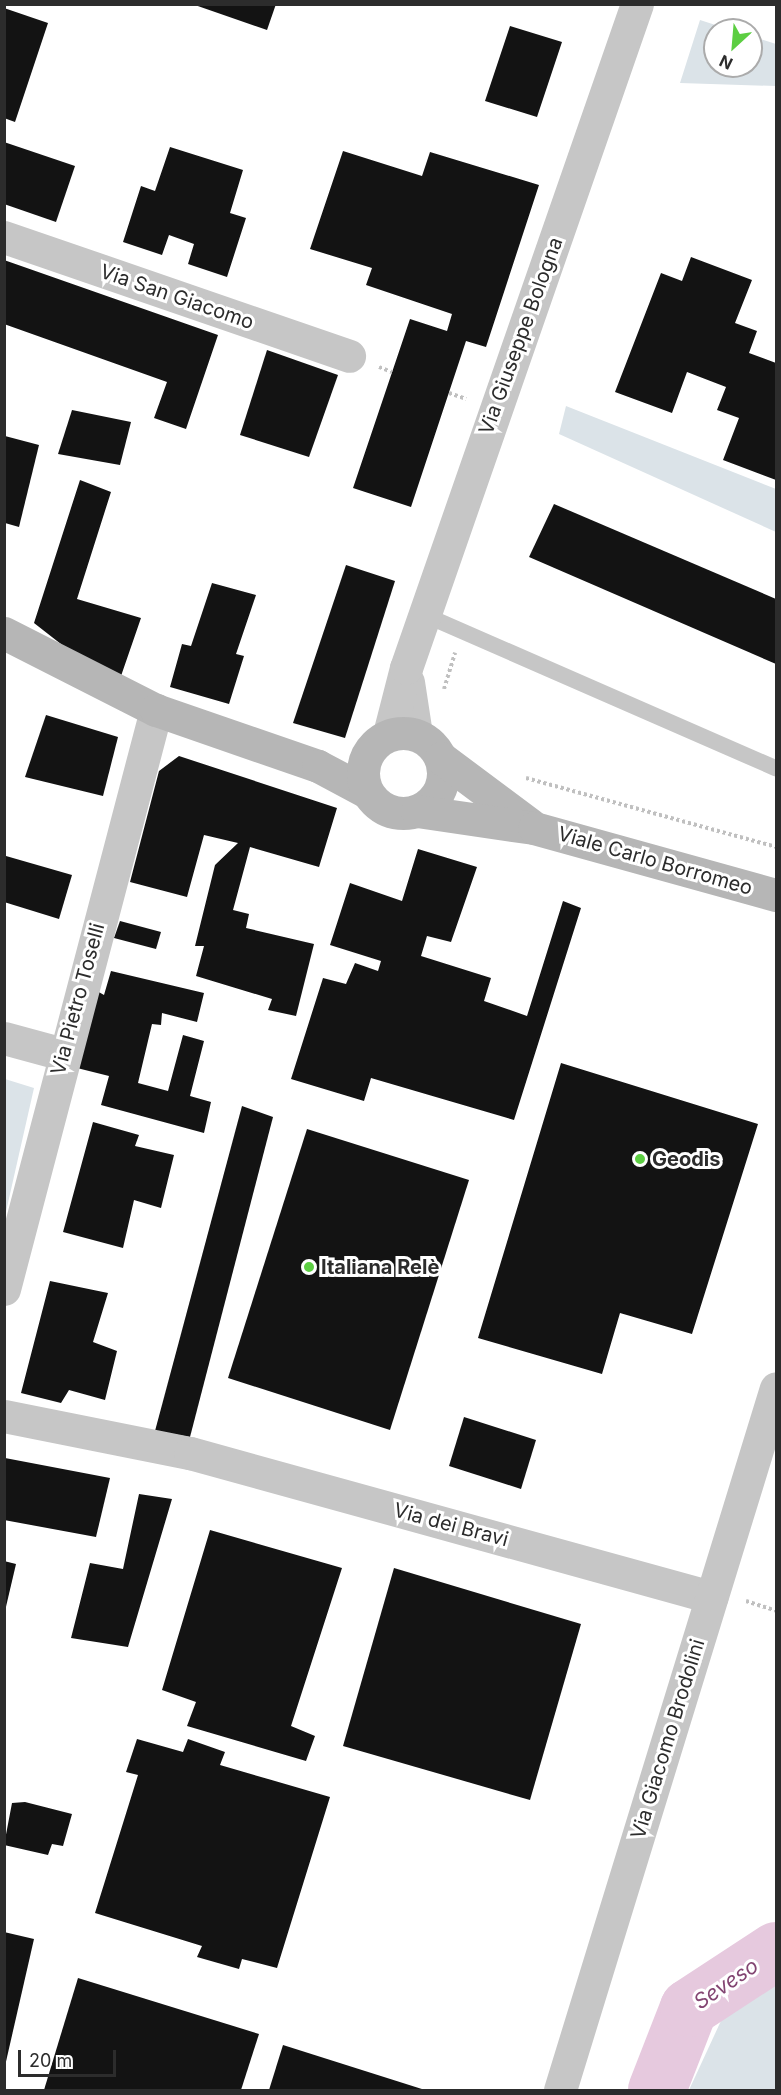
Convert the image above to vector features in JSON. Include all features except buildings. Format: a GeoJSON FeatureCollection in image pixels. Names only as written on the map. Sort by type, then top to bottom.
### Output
{"type":"FeatureCollection","features":[{"type":"Feature","properties":{"kind":"street","name":"Via Giuseppe Bologna"},"geometry":{"type":"LineString","coordinates":[[403,734],[406,668],[637,4]]}},
{"type":"Feature","properties":{"kind":"street","name":"Via San Giacomo"},"geometry":{"type":"LineString","coordinates":[[4,237],[349,356]]}},
{"type":"Feature","properties":{"kind":"street"},"geometry":{"type":"LineString","coordinates":[[4,633],[156,711],[318,766],[365,777],[388,810],[417,811],[438,793],[441,758],[403,734],[369,749],[365,777]]}},
{"type":"Feature","properties":{"kind":"street","name":"Via Pietro Toselli"},"geometry":{"type":"LineString","coordinates":[[4,1289],[63,1054],[156,711]]}},
{"type":"Feature","properties":{"kind":"street","name":"Viale Carlo Borromeo"},"geometry":{"type":"LineString","coordinates":[[441,758],[534,828]]}},
{"type":"Feature","properties":{"kind":"street","name":"Viale Carlo Borromeo"},"geometry":{"type":"LineString","coordinates":[[417,811],[534,828],[777,895]]}},
{"type":"Feature","properties":{"kind":"street"},"geometry":{"type":"LineString","coordinates":[[4,1038],[63,1054]]}},
{"type":"Feature","properties":{"kind":"street","name":"Via Giacomo Brodolini"},"geometry":{"type":"LineString","coordinates":[[560,2091],[723,1598],[777,1388]]}},
{"type":"Feature","properties":{"kind":"street","name":"Via dei Bravi"},"geometry":{"type":"LineString","coordinates":[[4,1416],[190,1453],[723,1598]]}},
{"type":"Feature","properties":{"kind":"lane"},"geometry":{"type":"LineString","coordinates":[[425,615],[777,768]]}},
{"type":"Feature","properties":{"kind":"path"},"geometry":{"type":"LineString","coordinates":[[441,701],[461,630]]}},
{"type":"Feature","properties":{"kind":"path"},"geometry":{"type":"LineString","coordinates":[[516,776],[777,847]]}},
{"type":"Feature","properties":{"kind":"path"},"geometry":{"type":"LineString","coordinates":[[723,1598],[777,1611]]}},
{"type":"Feature","properties":{"kind":"shaded area"},"geometry":{"type":"Polygon","coordinates":[[[700,20],[703,21],[703,78],[763,78],[763,40],[776,44],[776,86],[680,83],[700,20]]]}},
{"type":"Feature","properties":{"kind":"shaded area"},"geometry":{"type":"Polygon","coordinates":[[[566,406],[776,489],[776,532],[559,434],[566,406]]]}},
{"type":"Feature","properties":{"kind":"shaded area"},"geometry":{"type":"Polygon","coordinates":[[[4,1079],[34,1088],[5,1216],[4,1079]]]}},
{"type":"Feature","properties":{"kind":"shaded area"},"geometry":{"type":"Polygon","coordinates":[[[776,1925],[776,2090],[689,2090],[757,1943],[776,1925]]]}},
{"type":"Feature","properties":{"kind":"waterway","name":"Seveso"},"geometry":{"type":"LineString","coordinates":[[657,2090],[689,2008],[776,1951]]}},
{"type":"Feature","properties":{"kind":"place","name":"Geodis"},"geometry":{"type":"Point","coordinates":[640,1159]}},
{"type":"Feature","properties":{"kind":"place","name":"Italiana Relè"},"geometry":{"type":"Point","coordinates":[309,1267]}}]}
